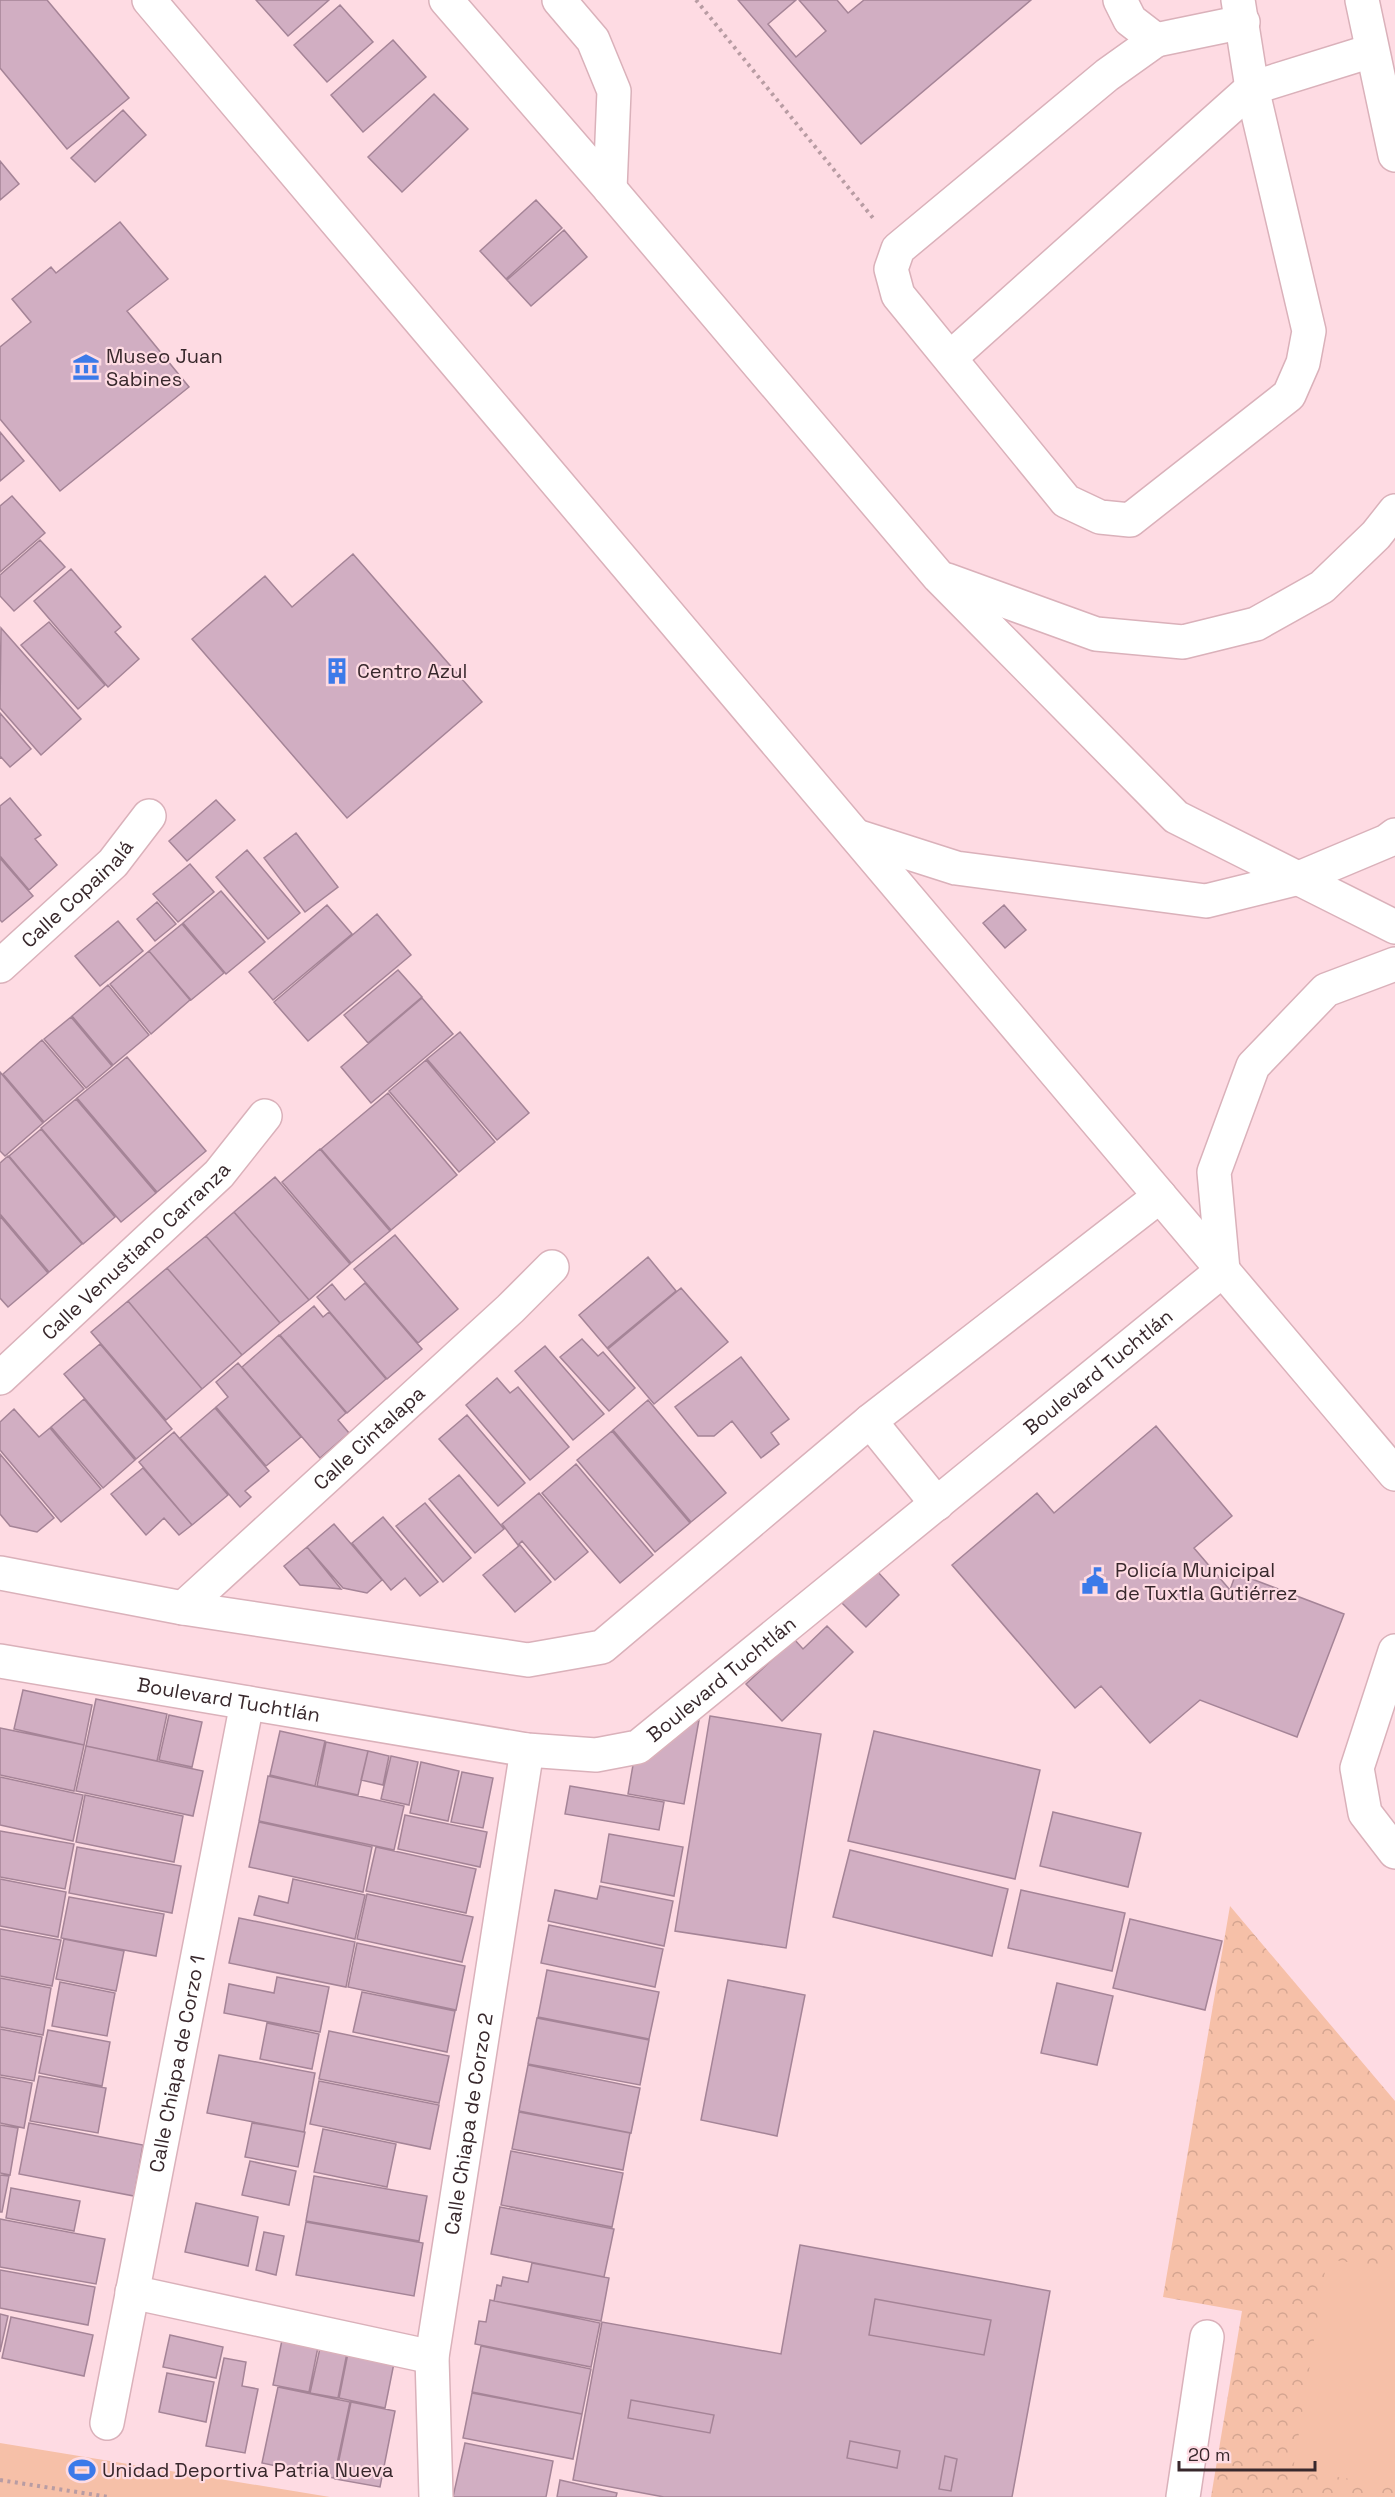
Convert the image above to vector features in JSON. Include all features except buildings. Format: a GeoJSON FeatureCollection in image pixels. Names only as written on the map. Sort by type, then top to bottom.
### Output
{"type":"FeatureCollection","features":[{"type":"Feature","properties":{"kind":"main road"},"geometry":{"type":"LineString","coordinates":[[149,0],[1395,1474]]}},
{"type":"Feature","properties":{"kind":"main road"},"geometry":{"type":"LineString","coordinates":[[446,0],[610,189],[939,577],[1176,817],[1395,927]]}},
{"type":"Feature","properties":{"kind":"main road"},"geometry":{"type":"LineString","coordinates":[[559,0],[593,40],[614,92],[610,189]]}},
{"type":"Feature","properties":{"kind":"main road"},"geometry":{"type":"LineString","coordinates":[[1120,0],[1130,20],[1156,40]]}},
{"type":"Feature","properties":{"kind":"main road"},"geometry":{"type":"LineString","coordinates":[[1362,0],[1371,51],[1395,155]]}},
{"type":"Feature","properties":{"kind":"main road"},"geometry":{"type":"LineString","coordinates":[[1241,11],[1252,88],[1309,331],[1303,363],[1289,395],[1130,520],[1100,517],[1066,501],[898,295],[891,269],[898,249],[1107,75],[1156,40],[1241,11]]}},
{"type":"Feature","properties":{"kind":"main road"},"geometry":{"type":"LineString","coordinates":[[950,358],[1252,88],[1371,51]]}},
{"type":"Feature","properties":{"kind":"main road"},"geometry":{"type":"LineString","coordinates":[[939,577],[1096,634],[1183,642],[1256,624],[1322,587],[1376,536],[1395,511]]}},
{"type":"Feature","properties":{"kind":"main road","name":"Calle Copainalá"},"geometry":{"type":"LineString","coordinates":[[0,966],[113,863],[148,816]]}},
{"type":"Feature","properties":{"kind":"main road"},"geometry":{"type":"LineString","coordinates":[[856,836],[956,868],[1206,901],[1299,879],[1388,841],[1395,835]]}},
{"type":"Feature","properties":{"kind":"main road"},"geometry":{"type":"LineString","coordinates":[[1223,1270],[1214,1172],[1253,1066],[1326,990],[1395,964]]}},
{"type":"Feature","properties":{"kind":"main road","name":"Calle Venustiano Carranza"},"geometry":{"type":"LineString","coordinates":[[0,1378],[219,1174],[265,1116]]}},
{"type":"Feature","properties":{"kind":"main road"},"geometry":{"type":"LineString","coordinates":[[0,1573],[183,1608],[528,1660],[602,1647],[870,1421],[1160,1196]]}},
{"type":"Feature","properties":{"kind":"main road","name":"Calle Cintalapa"},"geometry":{"type":"LineString","coordinates":[[183,1608],[502,1317],[552,1267]]}},
{"type":"Feature","properties":{"kind":"main road","name":"Boulevard Tuchtlán"},"geometry":{"type":"LineString","coordinates":[[0,1661],[527,1750],[596,1755],[638,1747],[1223,1270]]}},
{"type":"Feature","properties":{"kind":"main road"},"geometry":{"type":"LineString","coordinates":[[870,1421],[938,1504]]}},
{"type":"Feature","properties":{"kind":"main road"},"geometry":{"type":"LineString","coordinates":[[1395,1651],[1357,1768],[1365,1813],[1395,1852]]}},
{"type":"Feature","properties":{"kind":"main road","name":"Calle Chiapa de Corzo 1"},"geometry":{"type":"LineString","coordinates":[[107,2423],[247,1703]]}},
{"type":"Feature","properties":{"kind":"main road","name":"Calle Chiapa de Corzo 2"},"geometry":{"type":"LineString","coordinates":[[436,2497],[432,2357],[527,1750]]}},
{"type":"Feature","properties":{"kind":"main road"},"geometry":{"type":"LineString","coordinates":[[132,2292],[432,2357]]}},
{"type":"Feature","properties":{"kind":"main road"},"geometry":{"type":"LineString","coordinates":[[1183,2497],[1207,2337]]}},
{"type":"Feature","properties":{"kind":"path"},"geometry":{"type":"LineString","coordinates":[[696,0],[898,249]]}},
{"type":"Feature","properties":{"kind":"path"},"geometry":{"type":"LineString","coordinates":[[0,2480],[109,2497]]}},
{"type":"Feature","properties":{"kind":"green space"},"geometry":{"type":"Polygon","coordinates":[[[1230,1906],[1395,2101],[1395,2497],[1211,2497],[1242,2311],[1163,2297],[1230,1906]]]}},
{"type":"Feature","properties":{"kind":"green space"},"geometry":{"type":"Polygon","coordinates":[[[1327,2259],[1395,2269],[1395,2486],[1293,2470],[1327,2259]]]}},
{"type":"Feature","properties":{"kind":"green space","name":"Unidad Deportiva Patria Nueva"},"geometry":{"type":"Polygon","coordinates":[[[0,2443],[330,2497],[0,2497],[0,2443]]]}},
{"type":"Feature","properties":{"kind":"place","name":"Museo Juan Sabines"},"geometry":{"type":"Point","coordinates":[86,367]}},
{"type":"Feature","properties":{"kind":"place","name":"Centro Azul"},"geometry":{"type":"Point","coordinates":[337,671]}},
{"type":"Feature","properties":{"kind":"place","name":"Policía Municipal de Tuxtla Gutiérrez"},"geometry":{"type":"Point","coordinates":[1095,1581]}},
{"type":"Feature","properties":{"kind":"place","name":"Unidad Deportiva Patria Nueva"},"geometry":{"type":"Point","coordinates":[82,2470]}}]}
